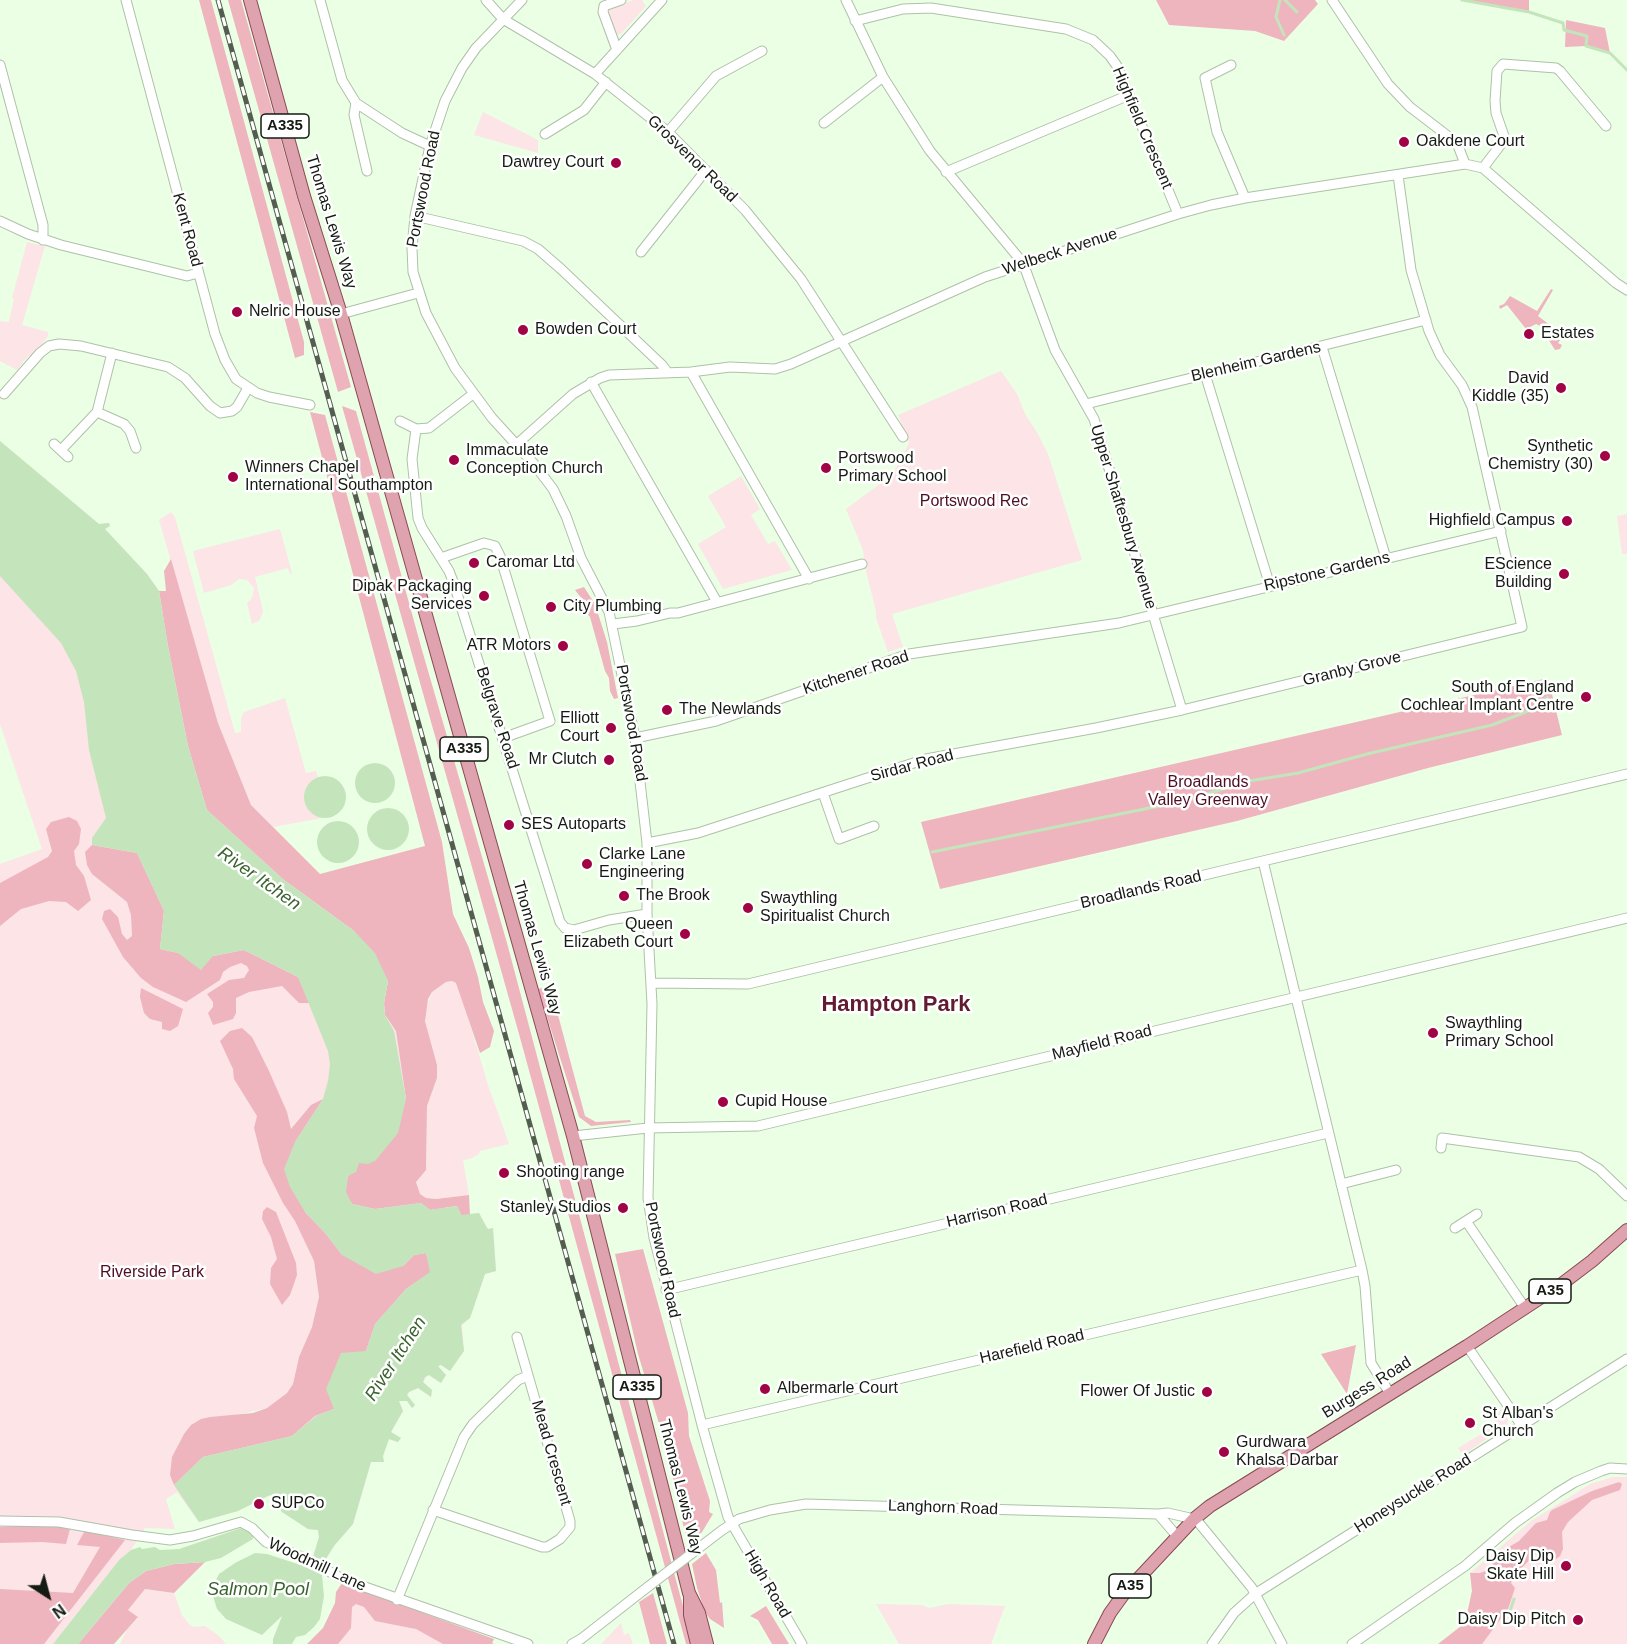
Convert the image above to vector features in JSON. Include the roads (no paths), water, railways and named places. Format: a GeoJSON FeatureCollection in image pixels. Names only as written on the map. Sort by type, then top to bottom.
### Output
{"type":"FeatureCollection","features":[{"type":"Feature","properties":{"kind":"main road","name":"Thomas Lewis Way"},"geometry":{"type":"LineString","coordinates":[[250,0],[573,1136],[689,1593],[690,1615],[697,1644]]}},
{"type":"Feature","properties":{"kind":"main road","name":"Burgess Road"},"geometry":{"type":"LineString","coordinates":[[1094,1644],[1110,1613],[1123,1595],[1194,1519],[1389,1392],[1467,1346],[1525,1308],[1578,1272],[1627,1230]]}},
{"type":"Feature","properties":{"kind":"main road","name":"Thomas Lewis Way"},"geometry":{"type":"LineString","coordinates":[[689,1593],[699,1613],[707,1644]]}},
{"type":"Feature","properties":{"kind":"street","name":"Kent Road"},"geometry":{"type":"LineString","coordinates":[[126,0],[198,273],[215,334],[225,360],[236,379],[248,388],[269,397],[310,405]]}},
{"type":"Feature","properties":{"kind":"street"},"geometry":{"type":"LineString","coordinates":[[320,0],[342,80],[356,103],[402,133],[430,146]]}},
{"type":"Feature","properties":{"kind":"street","name":"Grosvenor Road"},"geometry":{"type":"LineString","coordinates":[[486,0],[503,19],[595,74],[668,132],[745,210],[801,279],[903,437]]}},
{"type":"Feature","properties":{"kind":"street","name":"Portswood Road"},"geometry":{"type":"LineString","coordinates":[[522,0],[480,43],[462,68],[445,100],[430,146],[415,216],[411,261],[418,293],[444,350],[474,394],[545,478],[559,501],[581,558],[604,600],[613,624],[635,738],[647,843],[652,983],[648,1128],[649,1212],[666,1290],[731,1524]]}},
{"type":"Feature","properties":{"kind":"street"},"geometry":{"type":"LineString","coordinates":[[617,50],[603,12],[604,6],[621,0]]}},
{"type":"Feature","properties":{"kind":"street"},"geometry":{"type":"LineString","coordinates":[[595,74],[659,4],[648,0]]}},
{"type":"Feature","properties":{"kind":"street"},"geometry":{"type":"LineString","coordinates":[[846,0],[884,77],[916,131],[946,172],[1023,263]]}},
{"type":"Feature","properties":{"kind":"street"},"geometry":{"type":"LineString","coordinates":[[1332,0],[1388,84],[1410,107],[1457,143],[1465,164],[1484,168],[1616,283],[1627,290]]}},
{"type":"Feature","properties":{"kind":"street","name":"Highfield Crescent"},"geometry":{"type":"LineString","coordinates":[[855,21],[903,9],[931,8],[1066,29],[1094,40],[1102,46],[1117,66],[1178,214]]}},
{"type":"Feature","properties":{"kind":"street"},"geometry":{"type":"LineString","coordinates":[[668,132],[716,76],[762,51]]}},
{"type":"Feature","properties":{"kind":"street"},"geometry":{"type":"LineString","coordinates":[[0,64],[43,225],[43,240]]}},
{"type":"Feature","properties":{"kind":"street"},"geometry":{"type":"LineString","coordinates":[[1231,64],[1205,78],[1217,132],[1245,198]]}},
{"type":"Feature","properties":{"kind":"street"},"geometry":{"type":"LineString","coordinates":[[1484,168],[1505,139],[1496,113],[1495,101],[1497,71],[1503,64],[1560,71],[1606,126]]}},
{"type":"Feature","properties":{"kind":"street"},"geometry":{"type":"LineString","coordinates":[[824,123],[884,77]]}},
{"type":"Feature","properties":{"kind":"street"},"geometry":{"type":"LineString","coordinates":[[545,134],[584,111],[606,82]]}},
{"type":"Feature","properties":{"kind":"street"},"geometry":{"type":"LineString","coordinates":[[946,172],[1129,95]]}},
{"type":"Feature","properties":{"kind":"street"},"geometry":{"type":"LineString","coordinates":[[356,103],[354,115],[368,165]]}},
{"type":"Feature","properties":{"kind":"street"},"geometry":{"type":"LineString","coordinates":[[833,116],[840,124]]}},
{"type":"Feature","properties":{"kind":"street","name":"Welbeck Avenue"},"geometry":{"type":"LineString","coordinates":[[591,382],[609,375],[691,372],[729,367],[775,369],[791,364],[985,277],[1211,204],[1465,164]]}},
{"type":"Feature","properties":{"kind":"street"},"geometry":{"type":"LineString","coordinates":[[641,252],[706,170]]}},
{"type":"Feature","properties":{"kind":"street"},"geometry":{"type":"LineString","coordinates":[[1398,175],[1411,270],[1429,331],[1440,355],[1462,385],[1472,407],[1501,531]]}},
{"type":"Feature","properties":{"kind":"street"},"geometry":{"type":"LineString","coordinates":[[415,216],[523,241],[538,249],[570,277],[668,373]]}},
{"type":"Feature","properties":{"kind":"street"},"geometry":{"type":"LineString","coordinates":[[0,221],[43,240],[188,276],[198,273]]}},
{"type":"Feature","properties":{"kind":"street","name":"Upper Shaftesbury Avenue"},"geometry":{"type":"LineString","coordinates":[[1023,263],[1055,350],[1094,419],[1182,710]]}},
{"type":"Feature","properties":{"kind":"street","name":"Thomas Lewis Way"},"geometry":{"type":"LineString","coordinates":[[341,314],[418,293]]}},
{"type":"Feature","properties":{"kind":"street","name":"Blenheim Gardens"},"geometry":{"type":"LineString","coordinates":[[1086,404],[1426,320]]}},
{"type":"Feature","properties":{"kind":"street"},"geometry":{"type":"LineString","coordinates":[[5,394],[40,353],[53,345],[73,345],[112,353],[177,372],[210,406],[220,413],[232,411],[237,407],[248,388]]}},
{"type":"Feature","properties":{"kind":"street"},"geometry":{"type":"LineString","coordinates":[[1322,347],[1386,558]]}},
{"type":"Feature","properties":{"kind":"street"},"geometry":{"type":"LineString","coordinates":[[61,450],[97,412],[112,353]]}},
{"type":"Feature","properties":{"kind":"street"},"geometry":{"type":"LineString","coordinates":[[691,372],[809,579]]}},
{"type":"Feature","properties":{"kind":"street"},"geometry":{"type":"LineString","coordinates":[[1205,374],[1270,586]]}},
{"type":"Feature","properties":{"kind":"street"},"geometry":{"type":"LineString","coordinates":[[516,445],[556,408],[591,382],[717,602]]}},
{"type":"Feature","properties":{"kind":"street"},"geometry":{"type":"LineString","coordinates":[[400,421],[416,429],[429,429],[474,394]]}},
{"type":"Feature","properties":{"kind":"street"},"geometry":{"type":"LineString","coordinates":[[97,412],[121,421],[125,434],[136,448]]}},
{"type":"Feature","properties":{"kind":"street","name":"Belgrave Road"},"geometry":{"type":"LineString","coordinates":[[416,429],[412,459],[418,518],[454,584],[560,922],[565,928],[574,930],[609,920],[648,914]]}},
{"type":"Feature","properties":{"kind":"street","name":"Ripstone Gardens"},"geometry":{"type":"LineString","coordinates":[[1153,615],[1501,531]]}},
{"type":"Feature","properties":{"kind":"street","name":"Granby Grove"},"geometry":{"type":"LineString","coordinates":[[1182,710],[1522,627],[1501,531]]}},
{"type":"Feature","properties":{"kind":"street"},"geometry":{"type":"LineString","coordinates":[[441,558],[484,543],[495,546],[500,556],[550,721],[503,738]]}},
{"type":"Feature","properties":{"kind":"street"},"geometry":{"type":"LineString","coordinates":[[613,624],[678,613],[862,564]]}},
{"type":"Feature","properties":{"kind":"street","name":"Kitchener Road"},"geometry":{"type":"LineString","coordinates":[[635,738],[716,721],[909,654],[1076,630],[1153,615]]}},
{"type":"Feature","properties":{"kind":"street","name":"Sirdar Road"},"geometry":{"type":"LineString","coordinates":[[647,843],[698,834],[926,759],[1182,710]]}},
{"type":"Feature","properties":{"kind":"street","name":"Broadlands Road"},"geometry":{"type":"LineString","coordinates":[[652,983],[748,984],[1627,774]]}},
{"type":"Feature","properties":{"kind":"street"},"geometry":{"type":"LineString","coordinates":[[823,793],[839,839],[874,826]]}},
{"type":"Feature","properties":{"kind":"street"},"geometry":{"type":"LineString","coordinates":[[1263,861],[1362,1270],[1371,1363],[1389,1392]]}},
{"type":"Feature","properties":{"kind":"street","name":"Mayfield Road"},"geometry":{"type":"LineString","coordinates":[[573,1136],[648,1128],[758,1126],[1627,918]]}},
{"type":"Feature","properties":{"kind":"street","name":"Harrison Road"},"geometry":{"type":"LineString","coordinates":[[666,1290],[1328,1133]]}},
{"type":"Feature","properties":{"kind":"street"},"geometry":{"type":"LineString","coordinates":[[1441,1148],[1442,1138],[1579,1157],[1599,1169],[1627,1196]]}},
{"type":"Feature","properties":{"kind":"street"},"geometry":{"type":"LineString","coordinates":[[1341,1184],[1396,1170]]}},
{"type":"Feature","properties":{"kind":"street"},"geometry":{"type":"LineString","coordinates":[[1455,1228],[1477,1214]]}},
{"type":"Feature","properties":{"kind":"street"},"geometry":{"type":"LineString","coordinates":[[1466,1221],[1525,1308]]}},
{"type":"Feature","properties":{"kind":"street","name":"Harefield Road"},"geometry":{"type":"LineString","coordinates":[[702,1425],[1362,1270]]}},
{"type":"Feature","properties":{"kind":"street","name":"Mead Crescent"},"geometry":{"type":"LineString","coordinates":[[433,1510],[542,1546],[552,1545],[567,1532],[570,1521],[517,1337]]}},
{"type":"Feature","properties":{"kind":"street"},"geometry":{"type":"LineString","coordinates":[[1467,1346],[1522,1426]]}},
{"type":"Feature","properties":{"kind":"street","name":"Honeysuckle Road"},"geometry":{"type":"LineString","coordinates":[[1212,1644],[1234,1613],[1255,1594],[1627,1359]]}},
{"type":"Feature","properties":{"kind":"street"},"geometry":{"type":"LineString","coordinates":[[398,1599],[464,1437],[518,1380],[528,1376]]}},
{"type":"Feature","properties":{"kind":"street"},"geometry":{"type":"LineString","coordinates":[[1352,1644],[1465,1566],[1515,1523],[1557,1493],[1601,1471],[1610,1468],[1627,1469]]}},
{"type":"Feature","properties":{"kind":"street","name":"Langhorn Road"},"geometry":{"type":"LineString","coordinates":[[731,1524],[764,1512],[812,1504],[1158,1515],[1168,1513],[1194,1519]]}},
{"type":"Feature","properties":{"kind":"street"},"geometry":{"type":"LineString","coordinates":[[1158,1515],[1177,1536]]}},
{"type":"Feature","properties":{"kind":"street"},"geometry":{"type":"LineString","coordinates":[[1194,1519],[1200,1523],[1255,1594],[1282,1644]]}},
{"type":"Feature","properties":{"kind":"street","name":"Woodmill Lane"},"geometry":{"type":"LineString","coordinates":[[0,1521],[59,1521],[170,1540],[241,1522],[252,1528],[266,1542],[302,1557],[345,1580],[528,1644]]}},
{"type":"Feature","properties":{"kind":"street"},"geometry":{"type":"LineString","coordinates":[[572,1644],[731,1524]]}},
{"type":"Feature","properties":{"kind":"street","name":"High Road"},"geometry":{"type":"LineString","coordinates":[[731,1524],[802,1644]]}},
{"type":"Feature","properties":{"kind":"water","name":"River Itchen"},"geometry":{"type":"Polygon","coordinates":[[[0,441],[99,524],[109,523],[110,526],[105,529],[147,574],[159,591],[188,746],[207,810],[284,880],[354,931],[375,953],[388,981],[384,1003],[385,1015],[394,1031],[406,1099],[398,1133],[375,1161],[368,1164],[359,1163],[356,1172],[348,1176],[346,1192],[352,1204],[375,1209],[421,1203],[430,1210],[457,1206],[461,1215],[479,1213],[488,1229],[493,1228],[496,1271],[485,1274],[470,1318],[461,1325],[464,1351],[450,1371],[441,1365],[438,1366],[446,1375],[441,1383],[429,1375],[425,1377],[423,1382],[432,1390],[431,1397],[418,1388],[407,1395],[415,1405],[412,1408],[407,1401],[399,1401],[403,1411],[391,1432],[401,1438],[398,1442],[389,1439],[383,1456],[384,1462],[371,1462],[353,1524],[324,1562],[313,1557],[319,1537],[318,1530],[308,1529],[282,1512],[270,1495],[238,1511],[199,1522],[174,1485],[203,1457],[292,1436],[316,1416],[334,1409],[326,1389],[341,1353],[366,1351],[375,1324],[406,1289],[430,1272],[426,1253],[414,1255],[403,1266],[376,1274],[342,1255],[305,1212],[290,1187],[284,1169],[295,1142],[323,1099],[330,1064],[328,1051],[298,977],[244,950],[213,956],[201,970],[178,953],[160,949],[164,911],[137,853],[92,845],[92,838],[106,818],[89,750],[84,702],[76,671],[61,643],[0,576],[0,441]]]}},
{"type":"Feature","properties":{"kind":"water"},"geometry":{"type":"Polygon","coordinates":[[[375,763],[383,764],[389,769],[394,775],[394,791],[389,797],[383,802],[375,803],[367,802],[361,797],[356,791],[355,783],[356,775],[361,769],[367,764],[375,763]]]}},
{"type":"Feature","properties":{"kind":"water"},"geometry":{"type":"Polygon","coordinates":[[[325,776],[340,782],[346,797],[340,812],[325,818],[310,812],[304,797],[310,782],[325,776]]]}},
{"type":"Feature","properties":{"kind":"water"},"geometry":{"type":"Polygon","coordinates":[[[388,808],[403,814],[409,829],[403,844],[388,850],[373,844],[367,829],[373,814],[388,808]]]}},
{"type":"Feature","properties":{"kind":"water"},"geometry":{"type":"Polygon","coordinates":[[[338,821],[353,827],[359,842],[353,857],[338,863],[323,857],[317,842],[323,827],[338,821]]]}},
{"type":"Feature","properties":{"kind":"water"},"geometry":{"type":"Polygon","coordinates":[[[244,1527],[253,1533],[253,1539],[221,1558],[205,1562],[174,1564],[146,1571],[129,1583],[78,1644],[53,1644],[119,1560],[131,1550],[140,1547],[142,1549],[155,1547],[160,1550],[179,1549],[244,1527]]]}},
{"type":"Feature","properties":{"kind":"water","name":"Salmon Pool"},"geometry":{"type":"Polygon","coordinates":[[[255,1553],[267,1554],[313,1569],[322,1575],[324,1596],[320,1619],[305,1635],[296,1637],[292,1644],[273,1644],[282,1616],[262,1635],[226,1619],[217,1609],[211,1590],[219,1574],[255,1553]]]}},
{"type":"Feature","properties":{"kind":"waterway"},"geometry":{"type":"LineString","coordinates":[[1280,0],[1276,17],[1284,35]]}},
{"type":"Feature","properties":{"kind":"waterway"},"geometry":{"type":"LineString","coordinates":[[1285,0],[1297,12]]}},
{"type":"Feature","properties":{"kind":"waterway"},"geometry":{"type":"LineString","coordinates":[[1462,0],[1529,12],[1563,23],[1564,30],[1587,36],[1586,46],[1610,53],[1627,70]]}},
{"type":"Feature","properties":{"kind":"waterway"},"geometry":{"type":"LineString","coordinates":[[932,852],[1184,801],[1249,781],[1298,773],[1367,754],[1492,725],[1531,710],[1548,697]]}},
{"type":"Feature","properties":{"kind":"waterway"},"geometry":{"type":"LineString","coordinates":[[1509,1614],[1514,1599]]}},
{"type":"Feature","properties":{"kind":"railway"},"geometry":{"type":"LineString","coordinates":[[218,0],[674,1644]]}},
{"type":"Feature","properties":{"kind":"place","name":"Oakdene Court"},"geometry":{"type":"Point","coordinates":[1404,142]}},
{"type":"Feature","properties":{"kind":"place","name":"Dawtrey Court"},"geometry":{"type":"Point","coordinates":[616,163]}},
{"type":"Feature","properties":{"kind":"place","name":"Nelric House"},"geometry":{"type":"Point","coordinates":[237,312]}},
{"type":"Feature","properties":{"kind":"place","name":"Bowden Court"},"geometry":{"type":"Point","coordinates":[523,330]}},
{"type":"Feature","properties":{"kind":"place","name":"Estates"},"geometry":{"type":"Point","coordinates":[1529,334]}},
{"type":"Feature","properties":{"kind":"place","name":"David Kiddle (35)"},"geometry":{"type":"Point","coordinates":[1561,388]}},
{"type":"Feature","properties":{"kind":"place","name":"Synthetic Chemistry (30)"},"geometry":{"type":"Point","coordinates":[1605,456]}},
{"type":"Feature","properties":{"kind":"place","name":"Immaculate Conception Church"},"geometry":{"type":"Point","coordinates":[454,460]}},
{"type":"Feature","properties":{"kind":"place","name":"Portswood Primary School"},"geometry":{"type":"Point","coordinates":[826,468]}},
{"type":"Feature","properties":{"kind":"place","name":"Winners Chapel International Southampton"},"geometry":{"type":"Point","coordinates":[233,477]}},
{"type":"Feature","properties":{"kind":"place","name":"Highfield Campus"},"geometry":{"type":"Point","coordinates":[1567,521]}},
{"type":"Feature","properties":{"kind":"place","name":"Caromar Ltd"},"geometry":{"type":"Point","coordinates":[474,563]}},
{"type":"Feature","properties":{"kind":"place","name":"EScience Building"},"geometry":{"type":"Point","coordinates":[1564,574]}},
{"type":"Feature","properties":{"kind":"place","name":"Dipak Packaging Services"},"geometry":{"type":"Point","coordinates":[484,596]}},
{"type":"Feature","properties":{"kind":"place","name":"City Plumbing"},"geometry":{"type":"Point","coordinates":[551,607]}},
{"type":"Feature","properties":{"kind":"place","name":"ATR Motors"},"geometry":{"type":"Point","coordinates":[563,646]}},
{"type":"Feature","properties":{"kind":"place","name":"South of England Cochlear Implant Centre"},"geometry":{"type":"Point","coordinates":[1586,697]}},
{"type":"Feature","properties":{"kind":"place","name":"The Newlands"},"geometry":{"type":"Point","coordinates":[667,710]}},
{"type":"Feature","properties":{"kind":"place","name":"Elliott Court"},"geometry":{"type":"Point","coordinates":[611,728]}},
{"type":"Feature","properties":{"kind":"place","name":"Mr Clutch"},"geometry":{"type":"Point","coordinates":[609,760]}},
{"type":"Feature","properties":{"kind":"place","name":"SES Autoparts"},"geometry":{"type":"Point","coordinates":[509,825]}},
{"type":"Feature","properties":{"kind":"place","name":"Clarke Lane Engineering"},"geometry":{"type":"Point","coordinates":[587,864]}},
{"type":"Feature","properties":{"kind":"place","name":"The Brook"},"geometry":{"type":"Point","coordinates":[624,896]}},
{"type":"Feature","properties":{"kind":"place","name":"Swaythling Spiritualist Church"},"geometry":{"type":"Point","coordinates":[748,908]}},
{"type":"Feature","properties":{"kind":"place","name":"Queen Elizabeth Court"},"geometry":{"type":"Point","coordinates":[685,934]}},
{"type":"Feature","properties":{"kind":"place","name":"Swaythling Primary School"},"geometry":{"type":"Point","coordinates":[1433,1033]}},
{"type":"Feature","properties":{"kind":"place","name":"Cupid House"},"geometry":{"type":"Point","coordinates":[723,1102]}},
{"type":"Feature","properties":{"kind":"place","name":"Shooting range"},"geometry":{"type":"Point","coordinates":[504,1173]}},
{"type":"Feature","properties":{"kind":"place","name":"Stanley Studios"},"geometry":{"type":"Point","coordinates":[623,1208]}},
{"type":"Feature","properties":{"kind":"place","name":"Albermarle Court"},"geometry":{"type":"Point","coordinates":[765,1389]}},
{"type":"Feature","properties":{"kind":"place","name":"Flower Of Justic"},"geometry":{"type":"Point","coordinates":[1207,1392]}},
{"type":"Feature","properties":{"kind":"place","name":"St Alban's Church"},"geometry":{"type":"Point","coordinates":[1470,1423]}},
{"type":"Feature","properties":{"kind":"place","name":"Gurdwara Khalsa Darbar"},"geometry":{"type":"Point","coordinates":[1224,1452]}},
{"type":"Feature","properties":{"kind":"place","name":"SUPCo"},"geometry":{"type":"Point","coordinates":[259,1504]}},
{"type":"Feature","properties":{"kind":"place","name":"Daisy Dip Skate Hill"},"geometry":{"type":"Point","coordinates":[1566,1566]}},
{"type":"Feature","properties":{"kind":"place","name":"Daisy Dip Pitch"},"geometry":{"type":"Point","coordinates":[1578,1620]}},
{"type":"Feature","properties":{"kind":"district","name":"Hampton Park"},"geometry":{"type":"Point","coordinates":[896,1005]}},
{"type":"Feature","properties":{"kind":"park label","name":"Portswood Rec"},"geometry":{"type":"Point","coordinates":[974,502]}},
{"type":"Feature","properties":{"kind":"park label","name":"Broadlands Valley Greenway"},"geometry":{"type":"Point","coordinates":[1208,792]}},
{"type":"Feature","properties":{"kind":"park label","name":"Riverside Park"},"geometry":{"type":"Point","coordinates":[152,1273]}}]}
